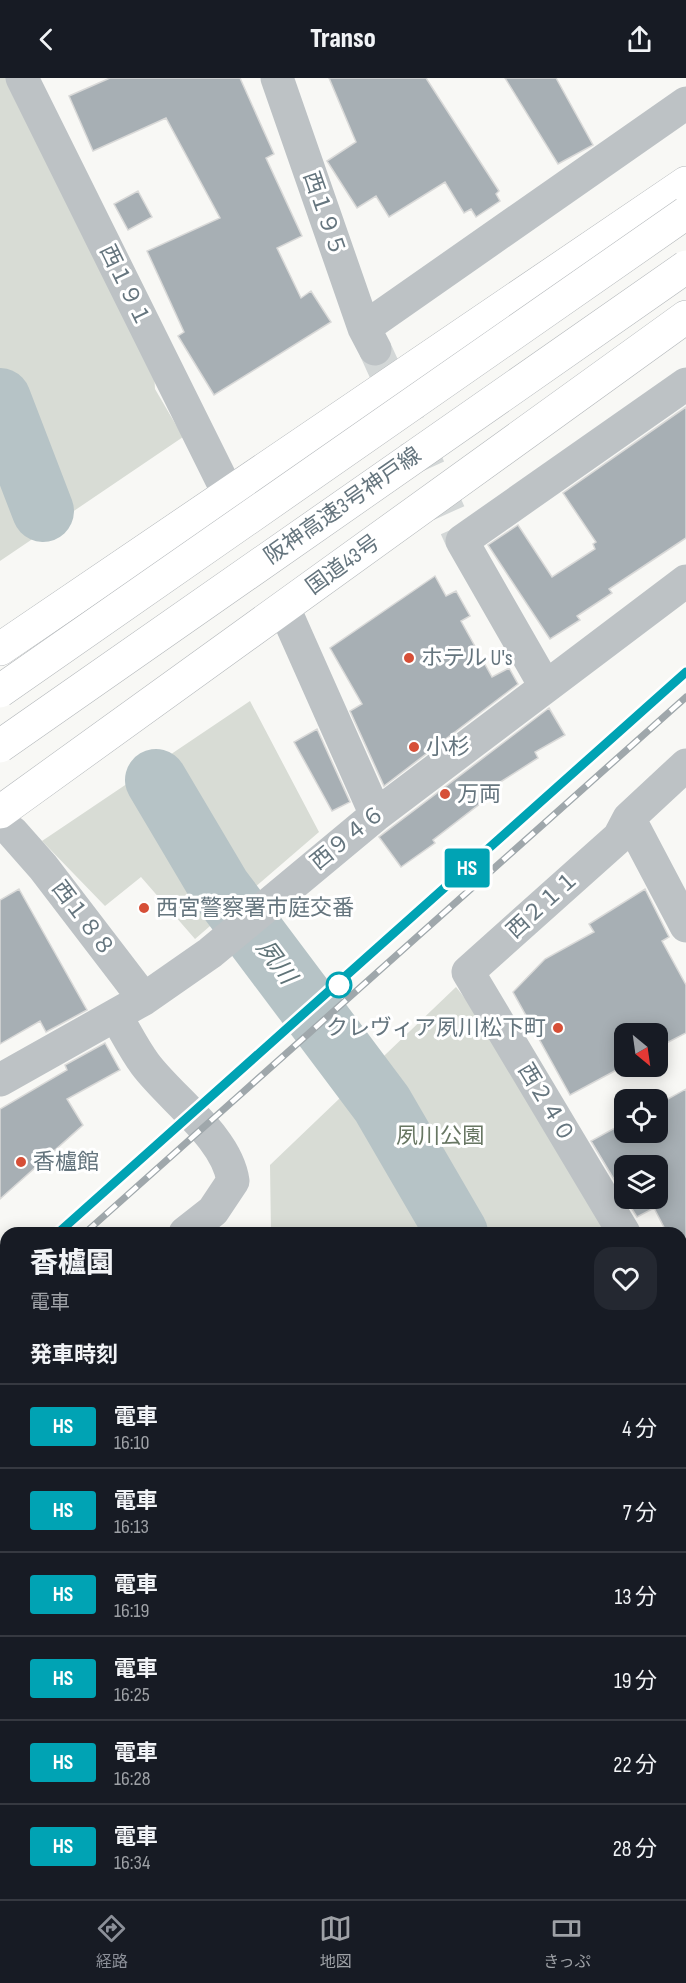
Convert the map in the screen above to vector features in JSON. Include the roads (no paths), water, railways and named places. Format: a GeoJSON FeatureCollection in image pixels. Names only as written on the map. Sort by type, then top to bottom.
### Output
{"type":"FeatureCollection","features":[{"type":"Feature","properties":{"kind":"highway"},"geometry":{"type":"LineString","coordinates":[[0,649],[686,183]]}},
{"type":"Feature","properties":{"kind":"highway","name":"阪神高速3号神戸線"},"geometry":{"type":"LineString","coordinates":[[0,691],[686,213]]}},
{"type":"Feature","properties":{"kind":"highway","name":"阪神高速3号神戸線"},"geometry":{"type":"LineString","coordinates":[[0,746],[686,267]]}},
{"type":"Feature","properties":{"kind":"highway","name":"国道43号"},"geometry":{"type":"LineString","coordinates":[[8,835],[284,608],[686,317]]}},
{"type":"Feature","properties":{"kind":"street","name":"西１９１"},"geometry":{"type":"LineString","coordinates":[[22,78],[228,493]]}},
{"type":"Feature","properties":{"kind":"street","name":"西１９５"},"geometry":{"type":"LineString","coordinates":[[277,78],[370,339],[686,103]]}},
{"type":"Feature","properties":{"kind":"street"},"geometry":{"type":"LineString","coordinates":[[544,687],[462,541],[686,384]]}},
{"type":"Feature","properties":{"kind":"street","name":"西９４６"},"geometry":{"type":"LineString","coordinates":[[0,1080],[116,1016],[210,953],[376,814],[686,581]]}},
{"type":"Feature","properties":{"kind":"street"},"geometry":{"type":"LineString","coordinates":[[284,608],[304,646],[376,814]]}},
{"type":"Feature","properties":{"kind":"street","name":"西２１１"},"geometry":{"type":"LineString","coordinates":[[468,972],[624,828],[686,765]]}},
{"type":"Feature","properties":{"kind":"street"},"geometry":{"type":"LineString","coordinates":[[624,828],[686,926]]}},
{"type":"Feature","properties":{"kind":"street","name":"西１８８"},"geometry":{"type":"LineString","coordinates":[[8,835],[44,867],[144,999]]}},
{"type":"Feature","properties":{"kind":"street","name":"西２４０"},"geometry":{"type":"LineString","coordinates":[[468,972],[620,1227]]}},
{"type":"Feature","properties":{"kind":"street"},"geometry":{"type":"LineString","coordinates":[[116,1016],[144,1063],[219,1147],[230,1164],[233,1181],[221,1222],[205,1227]]}},
{"type":"Feature","properties":{"kind":"waterway","name":"夙川"},"geometry":{"type":"LineString","coordinates":[[0,399],[43,511]]}},
{"type":"Feature","properties":{"kind":"waterway","name":"夙川"},"geometry":{"type":"LineString","coordinates":[[156,780],[220,888],[382,1104],[454,1227]]}},
{"type":"Feature","properties":{"kind":"tunnel"},"geometry":{"type":"LineString","coordinates":[[375,349],[462,541]]}},
{"type":"Feature","properties":{"kind":"railway"},"geometry":{"type":"LineString","coordinates":[[65,1227],[686,672]]}},
{"type":"Feature","properties":{"kind":"railway"},"geometry":{"type":"LineString","coordinates":[[92,1227],[686,697]]}},
{"type":"Feature","properties":{"kind":"train","name":"HS"},"geometry":{"type":"LineString","coordinates":[[65,1227],[686,672]]}},
{"type":"Feature","properties":{"kind":"place","name":"ホテル U's"},"geometry":{"type":"Point","coordinates":[409,658]}},
{"type":"Feature","properties":{"kind":"place","name":"小杉"},"geometry":{"type":"Point","coordinates":[414,747]}},
{"type":"Feature","properties":{"kind":"place","name":"万両"},"geometry":{"type":"Point","coordinates":[445,794]}},
{"type":"Feature","properties":{"kind":"place","name":"西宮警察署市庭交番"},"geometry":{"type":"Point","coordinates":[144,908]}},
{"type":"Feature","properties":{"kind":"place","name":"クレヴィア夙川松下町"},"geometry":{"type":"Point","coordinates":[558,1028]}},
{"type":"Feature","properties":{"kind":"place","name":"香櫨館"},"geometry":{"type":"Point","coordinates":[21,1162]}},
{"type":"Feature","properties":{"kind":"park label","name":"夙川公園"},"geometry":{"type":"Point","coordinates":[440,1136]}}]}
